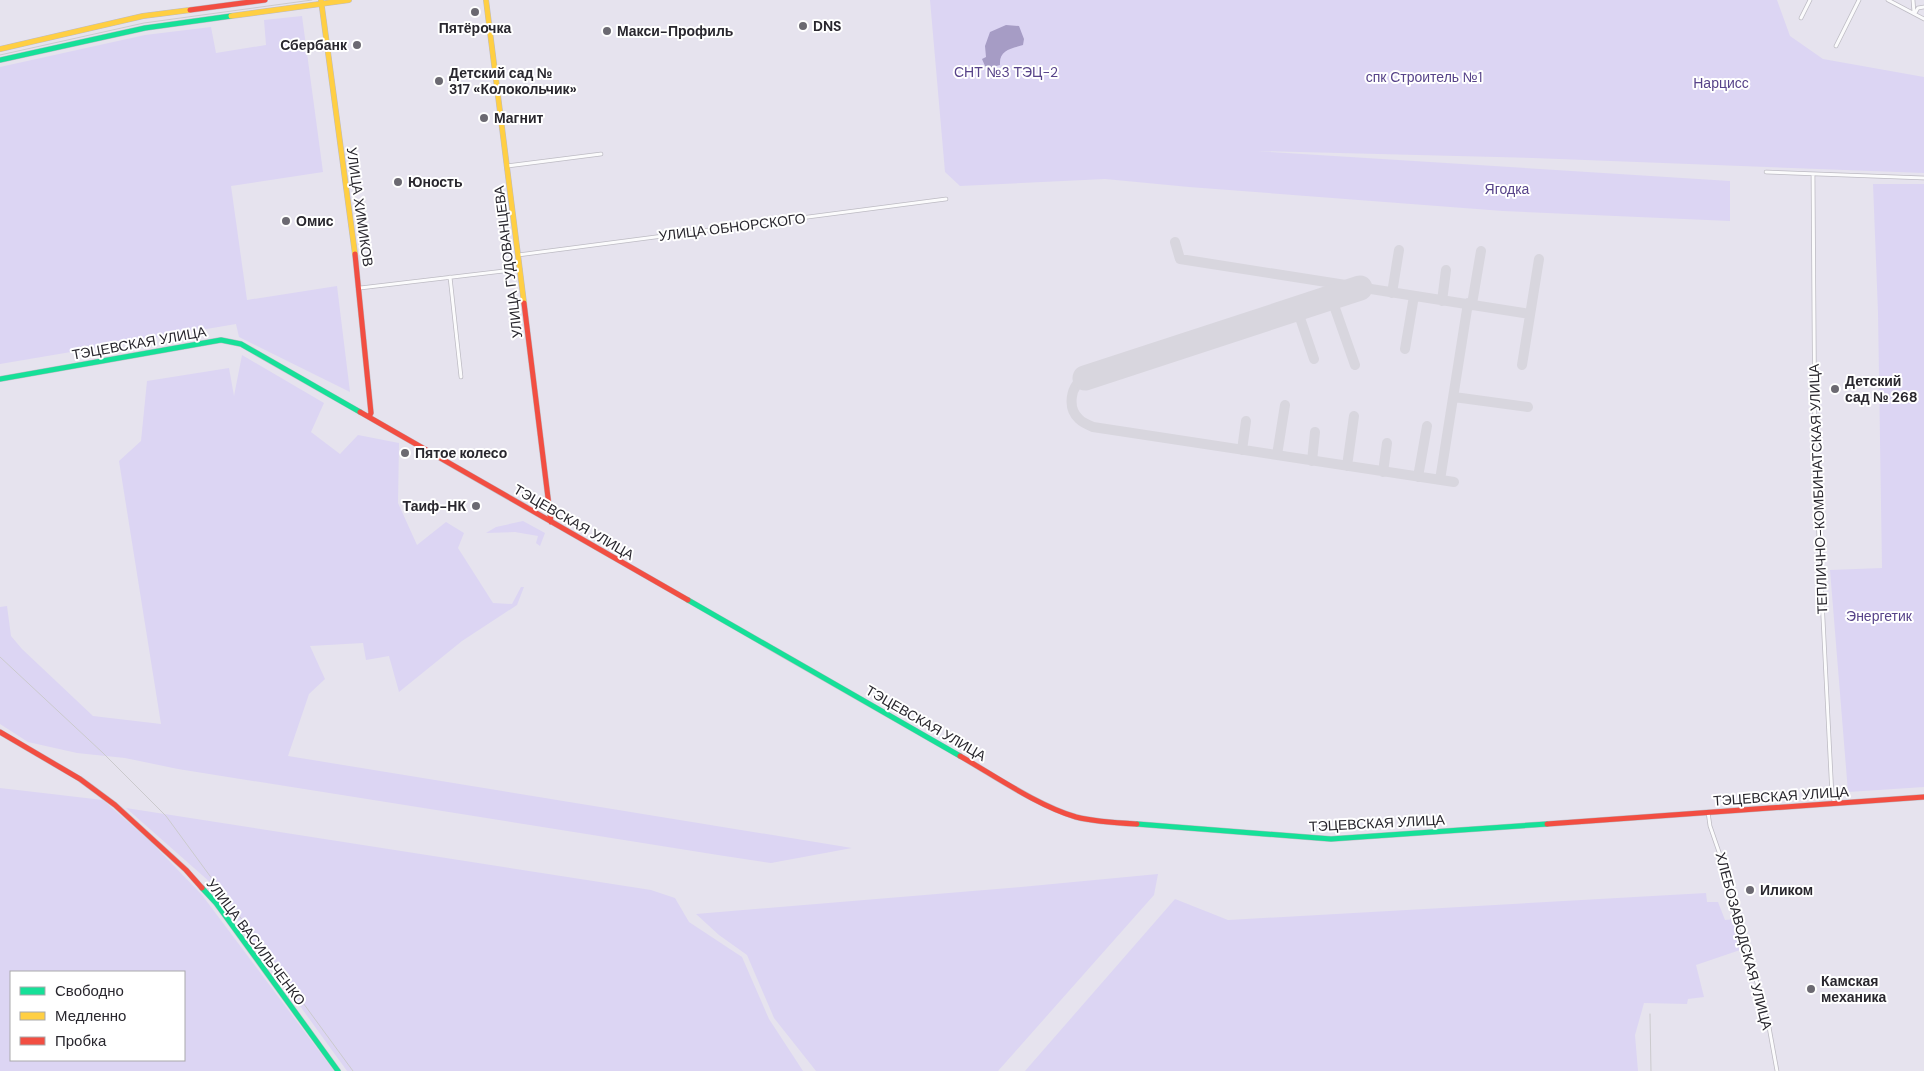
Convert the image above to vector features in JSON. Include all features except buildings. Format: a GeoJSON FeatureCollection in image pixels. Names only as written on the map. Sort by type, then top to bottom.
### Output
{"type":"FeatureCollection","features":[{"type":"Feature","properties":{"kind":"main road"},"geometry":{"type":"LineString","coordinates":[[0,49],[143,16],[264,0]]}},
{"type":"Feature","properties":{"kind":"main road"},"geometry":{"type":"LineString","coordinates":[[0,60],[145,28],[321,2],[349,0]]}},
{"type":"Feature","properties":{"kind":"main road","name":"УЛИЦА ГУДОВАНЦЕВА"},"geometry":{"type":"LineString","coordinates":[[486,0],[551,522]]}},
{"type":"Feature","properties":{"kind":"main road","name":"УЛИЦА ХИМИКОВ"},"geometry":{"type":"LineString","coordinates":[[321,2],[360,288],[371,413],[369,418]]}},
{"type":"Feature","properties":{"kind":"main road"},"geometry":{"type":"LineString","coordinates":[[143,16],[145,28]]}},
{"type":"Feature","properties":{"kind":"main road","name":"ТЭЦЕВСКАЯ УЛИЦА"},"geometry":{"type":"LineString","coordinates":[[0,379],[221,340],[241,344],[1043,803],[1074,816],[1095,821],[1280,837],[1332,838],[1924,797]]}},
{"type":"Feature","properties":{"kind":"main road","name":"УЛИЦА ВАСИЛЬЧЕНКО"},"geometry":{"type":"LineString","coordinates":[[0,732],[80,779],[115,805],[186,870],[216,903],[338,1071]]}},
{"type":"Feature","properties":{"kind":"street"},"geometry":{"type":"LineString","coordinates":[[1801,18],[1810,0]]}},
{"type":"Feature","properties":{"kind":"street"},"geometry":{"type":"LineString","coordinates":[[1836,46],[1859,0]]}},
{"type":"Feature","properties":{"kind":"street"},"geometry":{"type":"LineString","coordinates":[[1888,0],[1924,19]]}},
{"type":"Feature","properties":{"kind":"street"},"geometry":{"type":"LineString","coordinates":[[1913,0],[1914,14]]}},
{"type":"Feature","properties":{"kind":"street"},"geometry":{"type":"LineString","coordinates":[[1914,14],[1918,8],[1924,7]]}},
{"type":"Feature","properties":{"kind":"street"},"geometry":{"type":"LineString","coordinates":[[507,166],[601,154]]}},
{"type":"Feature","properties":{"kind":"street"},"geometry":{"type":"LineString","coordinates":[[1766,172],[1924,178]]}},
{"type":"Feature","properties":{"kind":"street","name":"ТЕПЛИЧНО-КОМБИНАТСКАЯ УЛИЦА"},"geometry":{"type":"LineString","coordinates":[[1813,174],[1816,480],[1832,796],[1835,802]]}},
{"type":"Feature","properties":{"kind":"street","name":"УЛИЦА ОБНОРСКОГО"},"geometry":{"type":"LineString","coordinates":[[518,255],[946,199]]}},
{"type":"Feature","properties":{"kind":"street"},"geometry":{"type":"LineString","coordinates":[[360,288],[520,269]]}},
{"type":"Feature","properties":{"kind":"street"},"geometry":{"type":"LineString","coordinates":[[450,277],[461,377]]}},
{"type":"Feature","properties":{"kind":"street","name":"ХЛЕБОЗАВОДСКАЯ УЛИЦА"},"geometry":{"type":"LineString","coordinates":[[1708,812],[1710,826],[1728,878],[1769,1027],[1776,1071]]}},
{"type":"Feature","properties":{"kind":"green space"},"geometry":{"type":"Polygon","coordinates":[[[930,0],[1777,0],[1790,36],[1823,59],[1924,77],[1924,173],[1533,158],[1256,151],[1730,181],[1730,221],[1503,211],[1105,179],[960,186],[945,172],[930,0]]]}},
{"type":"Feature","properties":{"kind":"green space"},"geometry":{"type":"Polygon","coordinates":[[[302,16],[323,172],[231,186],[247,300],[337,286],[350,392],[239,337],[236,324],[0,364],[0,67],[145,35],[211,27],[216,53],[266,45],[264,20],[302,16]]]}},
{"type":"Feature","properties":{"kind":"green space","name":"Энергетик"},"geometry":{"type":"Polygon","coordinates":[[[1873,184],[1924,184],[1924,787],[1848,792],[1830,570],[1882,568],[1878,312],[1873,184]]]}},
{"type":"Feature","properties":{"kind":"green space"},"geometry":{"type":"Polygon","coordinates":[[[242,355],[324,403],[311,432],[340,454],[358,435],[399,443],[398,503],[417,545],[446,522],[464,533],[458,548],[493,603],[512,604],[521,587],[524,587],[517,605],[462,641],[399,692],[389,656],[366,660],[363,643],[310,646],[325,679],[309,694],[288,756],[852,848],[771,863],[178,769],[125,758],[77,753],[28,742],[0,724],[0,607],[7,606],[11,636],[22,649],[93,716],[161,724],[119,461],[141,441],[147,381],[229,368],[234,396],[242,355]]]}},
{"type":"Feature","properties":{"kind":"green space"},"geometry":{"type":"Polygon","coordinates":[[[523,521],[545,533],[540,546],[536,543],[538,536],[515,532],[486,533],[496,527],[523,521]]]}},
{"type":"Feature","properties":{"kind":"green space"},"geometry":{"type":"Polygon","coordinates":[[[0,788],[103,800],[151,842],[202,895],[334,1071],[0,1071],[0,788]]]}},
{"type":"Feature","properties":{"kind":"green space"},"geometry":{"type":"Polygon","coordinates":[[[126,808],[651,890],[675,898],[689,922],[742,957],[769,1019],[803,1071],[347,1071],[211,883],[126,808]]]}},
{"type":"Feature","properties":{"kind":"green space"},"geometry":{"type":"Polygon","coordinates":[[[1158,874],[1154,895],[998,1071],[816,1071],[774,1018],[747,955],[719,935],[696,914],[1021,887],[1158,874]]]}},
{"type":"Feature","properties":{"kind":"green space"},"geometry":{"type":"Polygon","coordinates":[[[1706,893],[1707,902],[1718,902],[1725,920],[1734,919],[1743,949],[1696,965],[1704,997],[1688,999],[1687,1004],[1644,1003],[1635,1035],[1638,1071],[1025,1071],[1175,899],[1228,920],[1706,893]]]}},
{"type":"Feature","properties":{"kind":"shaded area"},"geometry":{"type":"Polygon","coordinates":[[[1006,25],[1019,26],[1024,39],[1023,45],[1003,53],[1000,65],[989,68],[985,66],[982,59],[986,57],[985,46],[990,32],[1006,25]]]}},
{"type":"Feature","properties":{"kind":"taxiway"},"geometry":{"type":"LineString","coordinates":[[1175,242],[1180,259],[1530,314]]}},
{"type":"Feature","properties":{"kind":"taxiway"},"geometry":{"type":"LineString","coordinates":[[1392,293],[1399,250]]}},
{"type":"Feature","properties":{"kind":"taxiway"},"geometry":{"type":"LineString","coordinates":[[1472,304],[1481,251]]}},
{"type":"Feature","properties":{"kind":"taxiway"},"geometry":{"type":"LineString","coordinates":[[1522,365],[1539,259]]}},
{"type":"Feature","properties":{"kind":"taxiway"},"geometry":{"type":"LineString","coordinates":[[1442,301],[1446,270]]}},
{"type":"Feature","properties":{"kind":"taxiway"},"geometry":{"type":"LineString","coordinates":[[1405,349],[1414,296]]}},
{"type":"Feature","properties":{"kind":"taxiway"},"geometry":{"type":"LineString","coordinates":[[1331,297],[1355,365]]}},
{"type":"Feature","properties":{"kind":"taxiway"},"geometry":{"type":"LineString","coordinates":[[1440,480],[1468,303]]}},
{"type":"Feature","properties":{"kind":"taxiway"},"geometry":{"type":"LineString","coordinates":[[1297,309],[1314,359]]}},
{"type":"Feature","properties":{"kind":"taxiway"},"geometry":{"type":"LineString","coordinates":[[1085,378],[1080,381],[1073,391],[1072,403],[1075,414],[1079,419],[1093,427],[1454,482]]}},
{"type":"Feature","properties":{"kind":"taxiway"},"geometry":{"type":"LineString","coordinates":[[1454,397],[1528,407]]}},
{"type":"Feature","properties":{"kind":"taxiway"},"geometry":{"type":"LineString","coordinates":[[1277,455],[1285,405]]}},
{"type":"Feature","properties":{"kind":"taxiway"},"geometry":{"type":"LineString","coordinates":[[1347,466],[1354,416]]}},
{"type":"Feature","properties":{"kind":"taxiway"},"geometry":{"type":"LineString","coordinates":[[1242,450],[1246,421]]}},
{"type":"Feature","properties":{"kind":"taxiway"},"geometry":{"type":"LineString","coordinates":[[1418,477],[1427,426]]}},
{"type":"Feature","properties":{"kind":"taxiway"},"geometry":{"type":"LineString","coordinates":[[1312,461],[1315,432]]}},
{"type":"Feature","properties":{"kind":"taxiway"},"geometry":{"type":"LineString","coordinates":[[1383,472],[1387,443]]}},
{"type":"Feature","properties":{"kind":"runway"},"geometry":{"type":"LineString","coordinates":[[1085,378],[1360,288]]}},
{"type":"Feature","properties":{"kind":"tram line"},"geometry":{"type":"LineString","coordinates":[[0,55],[144,23],[312,0]]}},
{"type":"Feature","properties":{"kind":"railway"},"geometry":{"type":"LineString","coordinates":[[0,657],[103,753],[166,816],[353,1071]]}},
{"type":"Feature","properties":{"kind":"railway"},"geometry":{"type":"LineString","coordinates":[[1650,1014],[1651,1071]]}},
{"type":"Feature","properties":{"kind":"traffic: fast"},"geometry":{"type":"LineString","coordinates":[[0,60],[145,28],[231,16]]}},
{"type":"Feature","properties":{"kind":"traffic: fast"},"geometry":{"type":"LineString","coordinates":[[0,379],[221,340],[241,344],[360,412]]}},
{"type":"Feature","properties":{"kind":"traffic: fast"},"geometry":{"type":"LineString","coordinates":[[688,600],[960,756]]}},
{"type":"Feature","properties":{"kind":"traffic: fast"},"geometry":{"type":"LineString","coordinates":[[1137,824],[1331,839],[1547,824]]}},
{"type":"Feature","properties":{"kind":"traffic: fast"},"geometry":{"type":"LineString","coordinates":[[202,888],[216,903],[338,1071]]}},
{"type":"Feature","properties":{"kind":"traffic: slow"},"geometry":{"type":"LineString","coordinates":[[321,0],[355,254]]}},
{"type":"Feature","properties":{"kind":"traffic: slow"},"geometry":{"type":"LineString","coordinates":[[231,16],[349,0]]}},
{"type":"Feature","properties":{"kind":"traffic: slow"},"geometry":{"type":"LineString","coordinates":[[486,0],[524,303]]}},
{"type":"Feature","properties":{"kind":"traffic: slow"},"geometry":{"type":"LineString","coordinates":[[0,49],[143,16],[190,10]]}},
{"type":"Feature","properties":{"kind":"traffic: jam"},"geometry":{"type":"LineString","coordinates":[[190,10],[265,0]]}},
{"type":"Feature","properties":{"kind":"traffic: jam"},"geometry":{"type":"LineString","coordinates":[[355,254],[371,413],[369,417]]}},
{"type":"Feature","properties":{"kind":"traffic: jam"},"geometry":{"type":"LineString","coordinates":[[524,303],[551,522]]}},
{"type":"Feature","properties":{"kind":"traffic: jam"},"geometry":{"type":"LineString","coordinates":[[360,412],[688,600]]}},
{"type":"Feature","properties":{"kind":"traffic: jam"},"geometry":{"type":"LineString","coordinates":[[0,732],[80,779],[115,805],[186,870],[202,888]]}},
{"type":"Feature","properties":{"kind":"traffic: jam"},"geometry":{"type":"LineString","coordinates":[[960,756],[1032,798],[1062,812],[1091,820],[1137,824]]}},
{"type":"Feature","properties":{"kind":"traffic: jam"},"geometry":{"type":"LineString","coordinates":[[1547,824],[1924,797]]}},
{"type":"Feature","properties":{"kind":"place","name":"Пятёрочка"},"geometry":{"type":"Point","coordinates":[475,12]}},
{"type":"Feature","properties":{"kind":"place","name":"DNS"},"geometry":{"type":"Point","coordinates":[803,26]}},
{"type":"Feature","properties":{"kind":"place","name":"Макси-Профиль"},"geometry":{"type":"Point","coordinates":[607,31]}},
{"type":"Feature","properties":{"kind":"place","name":"Сбербанк"},"geometry":{"type":"Point","coordinates":[357,45]}},
{"type":"Feature","properties":{"kind":"place","name":"Детский сад № 317 «Колокольчик»"},"geometry":{"type":"Point","coordinates":[439,81]}},
{"type":"Feature","properties":{"kind":"place","name":"Магнит"},"geometry":{"type":"Point","coordinates":[484,118]}},
{"type":"Feature","properties":{"kind":"place","name":"Юность"},"geometry":{"type":"Point","coordinates":[398,182]}},
{"type":"Feature","properties":{"kind":"place","name":"Омис"},"geometry":{"type":"Point","coordinates":[286,221]}},
{"type":"Feature","properties":{"kind":"place","name":"Детский сад № 268"},"geometry":{"type":"Point","coordinates":[1835,389]}},
{"type":"Feature","properties":{"kind":"place","name":"Пятое колесо"},"geometry":{"type":"Point","coordinates":[405,453]}},
{"type":"Feature","properties":{"kind":"place","name":"Таиф-НК"},"geometry":{"type":"Point","coordinates":[476,506]}},
{"type":"Feature","properties":{"kind":"place","name":"Иликом"},"geometry":{"type":"Point","coordinates":[1750,890]}},
{"type":"Feature","properties":{"kind":"place","name":"Камская механика"},"geometry":{"type":"Point","coordinates":[1811,989]}},
{"type":"Feature","properties":{"kind":"park label","name":"СНТ №3 ТЭЦ-2"},"geometry":{"type":"Point","coordinates":[1006,72]}},
{"type":"Feature","properties":{"kind":"park label","name":"спк Строитель №1"},"geometry":{"type":"Point","coordinates":[1424,77]}},
{"type":"Feature","properties":{"kind":"park label","name":"Нарцисс"},"geometry":{"type":"Point","coordinates":[1721,83]}},
{"type":"Feature","properties":{"kind":"park label","name":"Ягодка"},"geometry":{"type":"Point","coordinates":[1507,189]}}]}
